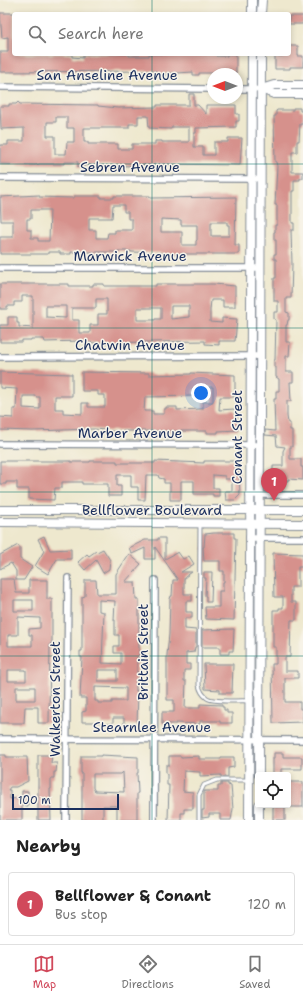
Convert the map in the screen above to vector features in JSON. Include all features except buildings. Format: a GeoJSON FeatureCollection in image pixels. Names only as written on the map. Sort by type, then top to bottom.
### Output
{"type":"FeatureCollection","features":[{"type":"Feature","properties":{"kind":"street"},"geometry":{"type":"LineString","coordinates":[[252,0],[252,12]]}},
{"type":"Feature","properties":{"kind":"street"},"geometry":{"type":"LineString","coordinates":[[262,0],[262,12]]}},
{"type":"Feature","properties":{"kind":"street","name":"Conant Street"},"geometry":{"type":"LineString","coordinates":[[249,820],[248,740],[252,56]]}},
{"type":"Feature","properties":{"kind":"street","name":"Conant Street"},"geometry":{"type":"LineString","coordinates":[[258,772],[261,56]]}},
{"type":"Feature","properties":{"kind":"street"},"geometry":{"type":"LineString","coordinates":[[261,90],[274,85],[303,84]]}},
{"type":"Feature","properties":{"kind":"street","name":"San Anseline Avenue"},"geometry":{"type":"LineString","coordinates":[[0,88],[207,89]]}},
{"type":"Feature","properties":{"kind":"street"},"geometry":{"type":"LineString","coordinates":[[243,89],[261,90],[274,94],[303,94]]}},
{"type":"Feature","properties":{"kind":"street","name":"Sebren Avenue"},"geometry":{"type":"LineString","coordinates":[[0,178],[261,179]]}},
{"type":"Feature","properties":{"kind":"street","name":"Marwick Avenue"},"geometry":{"type":"LineString","coordinates":[[0,268],[260,268]]}},
{"type":"Feature","properties":{"kind":"street","name":"Chatwin Avenue"},"geometry":{"type":"LineString","coordinates":[[0,357],[260,356]]}},
{"type":"Feature","properties":{"kind":"street","name":"Marber Avenue"},"geometry":{"type":"LineString","coordinates":[[0,444],[260,445]]}},
{"type":"Feature","properties":{"kind":"street"},"geometry":{"type":"LineString","coordinates":[[249,495],[303,495]]}},
{"type":"Feature","properties":{"kind":"street","name":"Bellflower Boulevard"},"geometry":{"type":"LineString","coordinates":[[0,510],[303,510]]}},
{"type":"Feature","properties":{"kind":"street","name":"Bellflower Boulevard"},"geometry":{"type":"LineString","coordinates":[[0,522],[303,524]]}},
{"type":"Feature","properties":{"kind":"street"},"geometry":{"type":"LineString","coordinates":[[249,538],[303,538]]}},
{"type":"Feature","properties":{"kind":"street","name":"Walkerton Street"},"geometry":{"type":"LineString","coordinates":[[66,820],[68,578]]}},
{"type":"Feature","properties":{"kind":"street","name":"Brittain Street"},"geometry":{"type":"LineString","coordinates":[[154,820],[155,580]]}},
{"type":"Feature","properties":{"kind":"street","name":"Stearnlee Avenue"},"geometry":{"type":"LineString","coordinates":[[0,739],[303,740]]}},
{"type":"Feature","properties":{"kind":"street"},"geometry":{"type":"LineString","coordinates":[[259,808],[259,820]]}},
{"type":"Feature","properties":{"kind":"lane"},"geometry":{"type":"LineString","coordinates":[[200,524],[199,685],[204,694],[212,700],[249,701]]}},
{"type":"Feature","properties":{"kind":"lane"},"geometry":{"type":"LineString","coordinates":[[199,820],[199,795],[204,785],[217,780],[248,780]]}},
{"type":"Feature","properties":{"kind":"place","name":"Bellflower & Conant"},"geometry":{"type":"Point","coordinates":[274,501]}}]}
